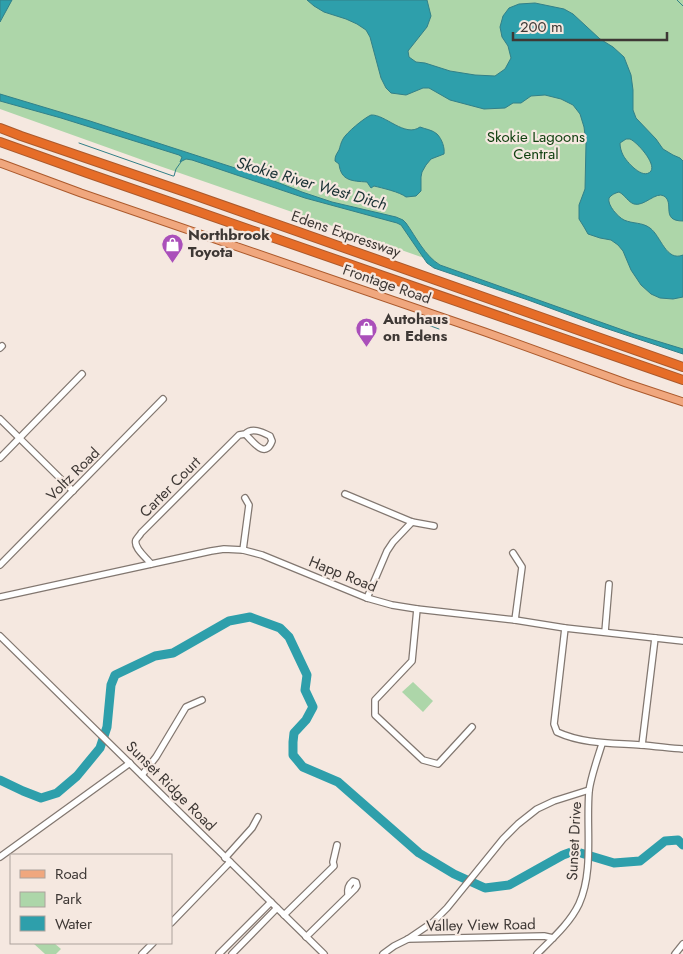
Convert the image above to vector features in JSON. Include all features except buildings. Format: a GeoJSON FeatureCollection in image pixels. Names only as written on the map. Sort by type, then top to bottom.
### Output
{"type":"FeatureCollection","features":[{"type":"Feature","properties":{"kind":"highway","name":"Edens Expressway"},"geometry":{"type":"LineString","coordinates":[[0,128],[683,366]]}},
{"type":"Feature","properties":{"kind":"highway","name":"Edens Expressway"},"geometry":{"type":"LineString","coordinates":[[0,142],[683,380]]}},
{"type":"Feature","properties":{"kind":"main road","name":"Frontage Road"},"geometry":{"type":"LineString","coordinates":[[0,163],[81,193],[683,402]]}},
{"type":"Feature","properties":{"kind":"street"},"geometry":{"type":"LineString","coordinates":[[0,458],[82,374]]}},
{"type":"Feature","properties":{"kind":"street","name":"Voltz Road"},"geometry":{"type":"LineString","coordinates":[[0,565],[163,400]]}},
{"type":"Feature","properties":{"kind":"street"},"geometry":{"type":"LineString","coordinates":[[0,419],[73,491]]}},
{"type":"Feature","properties":{"kind":"street"},"geometry":{"type":"LineString","coordinates":[[253,430],[270,436],[272,441],[270,446],[261,449],[245,434],[253,430]]}},
{"type":"Feature","properties":{"kind":"street","name":"Carter Court"},"geometry":{"type":"LineString","coordinates":[[152,564],[138,548],[136,540],[239,435],[245,434]]}},
{"type":"Feature","properties":{"kind":"street"},"geometry":{"type":"LineString","coordinates":[[346,494],[412,522],[434,526]]}},
{"type":"Feature","properties":{"kind":"street"},"geometry":{"type":"LineString","coordinates":[[243,550],[249,505],[245,498]]}},
{"type":"Feature","properties":{"kind":"street"},"geometry":{"type":"LineString","coordinates":[[367,598],[387,551],[412,522]]}},
{"type":"Feature","properties":{"kind":"street","name":"Happ Road"},"geometry":{"type":"LineString","coordinates":[[0,597],[211,551],[243,550],[262,555],[367,598],[392,605],[417,610],[683,641]]}},
{"type":"Feature","properties":{"kind":"street"},"geometry":{"type":"LineString","coordinates":[[513,553],[522,567],[515,620]]}},
{"type":"Feature","properties":{"kind":"street"},"geometry":{"type":"LineString","coordinates":[[606,632],[609,584]]}},
{"type":"Feature","properties":{"kind":"street"},"geometry":{"type":"LineString","coordinates":[[417,610],[412,661],[375,700],[375,715],[424,760],[438,764],[472,727]]}},
{"type":"Feature","properties":{"kind":"street"},"geometry":{"type":"LineString","coordinates":[[565,628],[554,724],[557,732],[566,737],[602,744],[683,749]]}},
{"type":"Feature","properties":{"kind":"street","name":"Sunset Ridge Road"},"geometry":{"type":"LineString","coordinates":[[0,636],[324,954]]}},
{"type":"Feature","properties":{"kind":"street"},"geometry":{"type":"LineString","coordinates":[[642,745],[655,638]]}},
{"type":"Feature","properties":{"kind":"street"},"geometry":{"type":"LineString","coordinates":[[142,775],[156,757],[186,708],[202,700]]}},
{"type":"Feature","properties":{"kind":"street","name":"Sunset Drive"},"geometry":{"type":"LineString","coordinates":[[537,954],[570,919],[578,906],[586,884],[589,790],[602,744]]}},
{"type":"Feature","properties":{"kind":"street"},"geometry":{"type":"LineString","coordinates":[[0,857],[130,763]]}},
{"type":"Feature","properties":{"kind":"street"},"geometry":{"type":"LineString","coordinates":[[383,954],[433,922],[466,886],[503,839],[518,824],[537,810],[554,801],[589,790]]}},
{"type":"Feature","properties":{"kind":"street"},"geometry":{"type":"LineString","coordinates":[[225,858],[252,828],[258,817]]}},
{"type":"Feature","properties":{"kind":"street"},"geometry":{"type":"LineString","coordinates":[[284,915],[334,866],[333,862],[337,845]]}},
{"type":"Feature","properties":{"kind":"street"},"geometry":{"type":"LineString","coordinates":[[172,922],[230,862]]}},
{"type":"Feature","properties":{"kind":"street"},"geometry":{"type":"LineString","coordinates":[[306,937],[348,895]]}},
{"type":"Feature","properties":{"kind":"street"},"geometry":{"type":"LineString","coordinates":[[218,954],[270,902]]}},
{"type":"Feature","properties":{"kind":"street"},"geometry":{"type":"LineString","coordinates":[[232,954],[277,908]]}},
{"type":"Feature","properties":{"kind":"street","name":"Valley View Road"},"geometry":{"type":"LineString","coordinates":[[408,939],[544,936],[553,938]]}},
{"type":"Feature","properties":{"kind":"street"},"geometry":{"type":"LineString","coordinates":[[142,954],[152,944]]}},
{"type":"Feature","properties":{"kind":"street"},"geometry":{"type":"LineString","coordinates":[[675,954],[683,944]]}},
{"type":"Feature","properties":{"kind":"green space","name":"Skokie Lagoons Central"},"geometry":{"type":"Polygon","coordinates":[[[0,0],[683,0],[683,352],[470,278],[424,258],[0,109],[0,0]]]}},
{"type":"Feature","properties":{"kind":"green space"},"geometry":{"type":"Polygon","coordinates":[[[413,682],[433,701],[423,712],[402,692],[413,682]]]}},
{"type":"Feature","properties":{"kind":"green space"},"geometry":{"type":"Polygon","coordinates":[[[34,944],[55,944],[61,949],[56,954],[45,954],[34,944]]]}},
{"type":"Feature","properties":{"kind":"water"},"geometry":{"type":"Polygon","coordinates":[[[0,0],[12,0],[0,22],[0,0]]]}},
{"type":"Feature","properties":{"kind":"water"},"geometry":{"type":"Polygon","coordinates":[[[307,0],[427,0],[431,16],[427,27],[408,51],[409,57],[416,62],[450,71],[495,76],[505,69],[511,58],[500,27],[503,16],[509,8],[519,4],[535,3],[564,9],[573,14],[600,39],[624,57],[631,75],[633,110],[636,118],[663,149],[683,161],[683,221],[672,218],[667,199],[661,195],[642,203],[634,204],[619,192],[611,196],[609,201],[622,218],[650,228],[672,255],[683,255],[683,297],[673,299],[660,298],[651,294],[641,285],[618,245],[611,240],[588,234],[579,219],[579,205],[585,189],[586,143],[580,114],[573,105],[561,99],[545,95],[531,96],[521,103],[513,103],[505,108],[484,109],[450,100],[429,88],[423,88],[406,95],[391,93],[381,78],[370,37],[366,30],[357,24],[324,12],[307,0]],[[630,139],[620,143],[625,158],[639,172],[644,174],[651,171],[651,163],[645,153],[637,144],[630,139]]]}},
{"type":"Feature","properties":{"kind":"water"},"geometry":{"type":"Polygon","coordinates":[[[0,94],[269,179],[332,202],[396,217],[406,223],[425,251],[440,265],[634,334],[683,349],[683,354],[434,268],[427,263],[401,225],[397,223],[305,198],[192,160],[186,159],[180,162],[182,157],[179,155],[0,101],[0,94]]]}},
{"type":"Feature","properties":{"kind":"water"},"geometry":{"type":"Polygon","coordinates":[[[371,115],[408,130],[420,127],[429,130],[440,138],[444,146],[444,154],[431,159],[426,165],[421,177],[421,191],[416,196],[406,197],[382,188],[374,186],[371,188],[367,182],[348,179],[342,174],[339,164],[335,161],[335,157],[342,140],[364,119],[371,115]]]}},
{"type":"Feature","properties":{"kind":"waterway"},"geometry":{"type":"LineString","coordinates":[[677,0],[683,6]]}},
{"type":"Feature","properties":{"kind":"waterway"},"geometry":{"type":"LineString","coordinates":[[79,143],[173,176],[181,162]]}},
{"type":"Feature","properties":{"kind":"waterway"},"geometry":{"type":"LineString","coordinates":[[417,318],[417,321],[439,329]]}},
{"type":"Feature","properties":{"kind":"waterway"},"geometry":{"type":"LineString","coordinates":[[0,780],[41,798],[57,793],[77,776],[100,748],[107,727],[111,685],[115,675],[155,656],[173,653],[229,621],[250,617],[280,628],[289,637],[307,675],[305,690],[313,707],[306,720],[294,733],[293,755],[303,767],[338,782],[419,853],[454,874],[485,888],[509,885],[563,855],[574,851],[614,863],[640,861],[665,841],[678,840],[683,845]]}},
{"type":"Feature","properties":{"kind":"place","name":"Northbrook Toyota"},"geometry":{"type":"Point","coordinates":[172,263]}},
{"type":"Feature","properties":{"kind":"place","name":"Autohaus on Edens"},"geometry":{"type":"Point","coordinates":[367,347]}},
{"type":"Feature","properties":{"kind":"water label","name":"Skokie River West Ditch"},"geometry":{"type":"Point","coordinates":[312,183]}}]}
